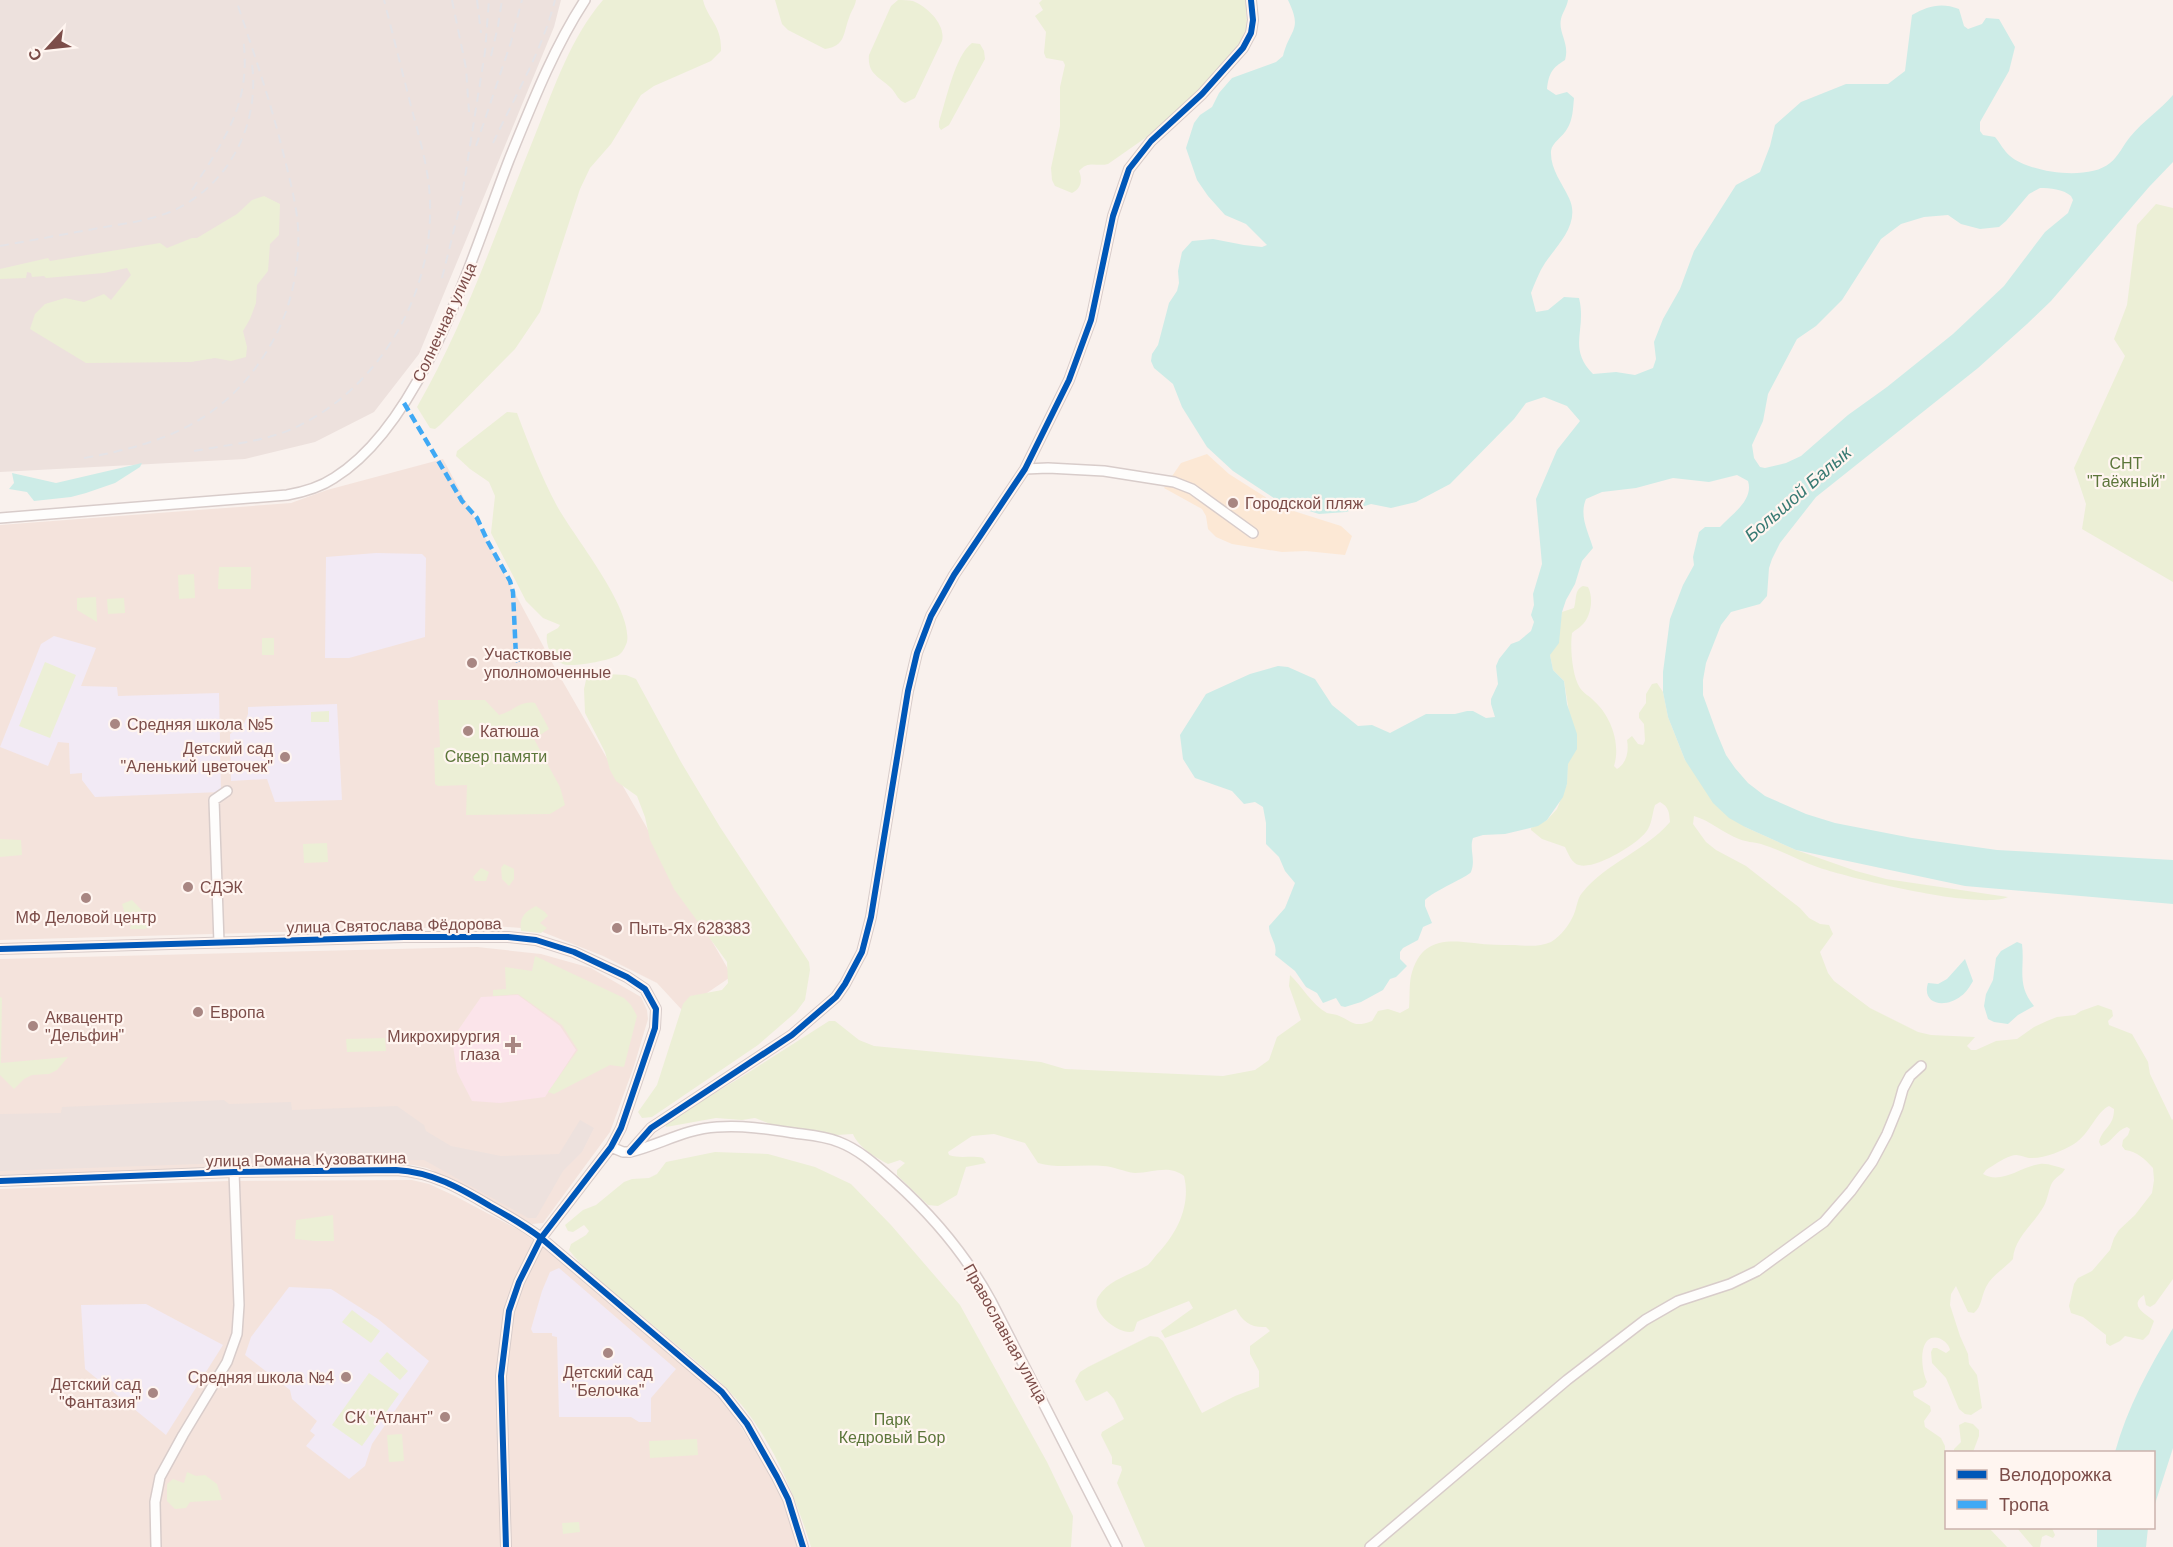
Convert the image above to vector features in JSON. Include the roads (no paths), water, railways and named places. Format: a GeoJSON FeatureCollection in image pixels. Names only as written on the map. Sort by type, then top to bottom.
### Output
{"type":"FeatureCollection","features":[{"type":"Feature","properties":{"kind":"street","name":"Солнечная улица"},"geometry":{"type":"LineString","coordinates":[[0,518],[287,495],[324,484],[347,469],[388,425],[410,394],[428,362],[549,67],[585,0]]}},
{"type":"Feature","properties":{"kind":"street"},"geometry":{"type":"LineString","coordinates":[[611,1147],[630,1152],[651,1128],[792,1035],[821,1011],[845,984],[862,952],[872,917],[903,717],[917,652],[931,616],[954,575],[1025,469],[1069,380],[1091,320],[1113,216],[1129,169],[1151,141],[1202,94],[1243,48],[1251,33],[1253,20],[1251,0]]}},
{"type":"Feature","properties":{"kind":"street"},"geometry":{"type":"LineString","coordinates":[[1025,469],[1104,471],[1174,482],[1192,489],[1253,533]]}},
{"type":"Feature","properties":{"kind":"street"},"geometry":{"type":"LineString","coordinates":[[219,943],[214,800],[227,791]]}},
{"type":"Feature","properties":{"kind":"street","name":"улица Святослава Фёдорова"},"geometry":{"type":"LineString","coordinates":[[0,949],[404,937],[521,938],[536,940],[574,952],[627,977],[645,989],[656,1008],[657,1019],[626,1117],[611,1147],[541,1238],[514,1293],[505,1337],[501,1405],[506,1547]]}},
{"type":"Feature","properties":{"kind":"street"},"geometry":{"type":"LineString","coordinates":[[1370,1547],[1567,1380],[1645,1320],[1678,1301],[1730,1284],[1757,1271],[1824,1222],[1872,1162],[1887,1134],[1898,1107],[1902,1089],[1910,1076],[1921,1066]]}},
{"type":"Feature","properties":{"kind":"street","name":"Православная улица"},"geometry":{"type":"LineString","coordinates":[[630,1152],[691,1130],[716,1126],[752,1127],[823,1137],[839,1142],[876,1164],[933,1219],[958,1247],[975,1273],[1117,1547]]}},
{"type":"Feature","properties":{"kind":"street","name":"улица Романа Кузоваткина"},"geometry":{"type":"LineString","coordinates":[[0,1181],[234,1172],[387,1170],[415,1171],[441,1179],[524,1225],[722,1392],[747,1424],[777,1477],[788,1499],[803,1547]]}},
{"type":"Feature","properties":{"kind":"street"},"geometry":{"type":"LineString","coordinates":[[156,1547],[155,1503],[160,1477],[227,1362],[237,1334],[239,1305],[234,1172]]}},
{"type":"Feature","properties":{"kind":"water","name":"Большой Балык"},"geometry":{"type":"Polygon","coordinates":[[[1288,0],[1568,0],[1561,24],[1566,48],[1565,60],[1552,72],[1547,89],[1556,95],[1567,92],[1574,98],[1569,125],[1551,151],[1552,164],[1569,198],[1572,216],[1566,233],[1543,266],[1531,293],[1536,312],[1548,310],[1564,297],[1579,298],[1581,320],[1579,347],[1585,365],[1593,374],[1616,372],[1635,375],[1653,368],[1656,359],[1654,342],[1663,319],[1680,289],[1694,251],[1736,185],[1760,172],[1775,125],[1801,102],[1846,84],[1888,84],[1905,71],[1912,15],[1918,12],[1940,5],[1959,9],[1964,26],[1968,29],[1982,24],[1986,18],[1999,19],[2015,47],[2009,71],[1980,122],[1980,131],[1983,135],[1995,137],[2010,156],[2031,167],[2060,173],[2100,169],[2113,160],[2135,131],[2173,95],[2173,162],[2051,301],[2027,324],[1978,368],[1816,497],[1780,543],[1772,559],[1767,596],[1760,604],[1731,612],[1721,625],[1706,663],[1703,695],[1726,755],[1748,783],[1765,796],[1806,814],[1835,823],[1912,838],[1997,850],[2173,860],[2173,904],[1965,886],[1796,850],[1729,818],[1713,803],[1685,760],[1668,717],[1663,692],[1663,672],[1670,619],[1683,585],[1694,565],[1693,557],[1699,532],[1705,527],[1720,527],[1736,512],[1748,494],[1748,481],[1737,475],[1709,482],[1673,478],[1636,488],[1602,492],[1586,499],[1583,511],[1593,548],[1582,561],[1575,584],[1566,600],[1562,612],[1559,643],[1550,655],[1553,670],[1564,681],[1567,704],[1577,734],[1577,749],[1568,764],[1567,784],[1563,797],[1547,820],[1538,826],[1505,834],[1473,838],[1471,872],[1425,900],[1432,923],[1423,927],[1418,940],[1400,952],[1400,959],[1407,966],[1396,977],[1390,979],[1383,990],[1361,1002],[1345,1007],[1341,1006],[1336,998],[1323,1003],[1317,993],[1306,987],[1295,971],[1275,955],[1269,926],[1285,908],[1295,883],[1285,871],[1279,857],[1266,844],[1263,807],[1255,802],[1244,804],[1232,791],[1195,778],[1183,759],[1180,735],[1206,694],[1250,674],[1278,666],[1288,667],[1315,679],[1332,705],[1358,726],[1372,725],[1390,733],[1426,714],[1455,714],[1473,711],[1486,718],[1495,717],[1491,699],[1498,684],[1496,666],[1511,644],[1519,641],[1531,631],[1534,622],[1531,615],[1534,605],[1533,594],[1542,564],[1536,499],[1557,450],[1580,421],[1567,406],[1544,397],[1526,403],[1514,419],[1450,484],[1416,502],[1391,508],[1371,504],[1346,512],[1319,514],[1280,502],[1233,471],[1207,447],[1182,407],[1173,384],[1154,368],[1151,361],[1152,354],[1158,345],[1169,303],[1177,291],[1182,252],[1192,241],[1213,239],[1262,247],[1267,245],[1246,224],[1225,215],[1208,196],[1197,180],[1186,148],[1194,123],[1200,115],[1212,107],[1219,93],[1232,78],[1276,62],[1283,56],[1295,24],[1288,0]],[[2040,188],[2029,194],[1999,227],[1980,229],[1961,224],[1948,215],[1924,217],[1901,224],[1881,239],[1842,300],[1816,326],[1797,339],[1768,394],[1763,421],[1752,445],[1754,458],[1760,467],[1786,463],[1801,456],[1848,415],[1953,334],[2004,286],[2045,232],[2068,213],[2073,200],[2071,196],[2060,190],[2040,188]]]}},
{"type":"Feature","properties":{"kind":"water"},"geometry":{"type":"Polygon","coordinates":[[[142,463],[140,467],[115,483],[71,497],[34,501],[27,492],[9,489],[14,483],[12,473],[56,483],[142,463]]]}},
{"type":"Feature","properties":{"kind":"water"},"geometry":{"type":"Polygon","coordinates":[[[2017,942],[2022,944],[2022,976],[2025,991],[2034,1006],[2008,1024],[1994,1022],[1988,1019],[1984,1006],[1986,994],[1993,980],[1996,958],[2001,951],[2017,942]]]}},
{"type":"Feature","properties":{"kind":"water"},"geometry":{"type":"Polygon","coordinates":[[[1965,959],[1973,981],[1963,995],[1943,1003],[1932,1000],[1928,996],[1928,983],[1938,984],[1947,979],[1965,959]]]}},
{"type":"Feature","properties":{"kind":"water"},"geometry":{"type":"Polygon","coordinates":[[[2173,1328],[2173,1448],[2155,1504],[2155,1451],[2115,1451],[2140,1388],[2173,1328]]]}},
{"type":"Feature","properties":{"kind":"water"},"geometry":{"type":"Polygon","coordinates":[[[2097,1529],[2148,1529],[2146,1547],[2097,1547],[2097,1529]]]}},
{"type":"Feature","properties":{"kind":"railway"},"geometry":{"type":"LineString","coordinates":[[84,458],[115,452],[171,434],[196,422],[218,406],[239,388],[258,365],[275,337],[286,311],[294,284],[298,256],[296,208],[273,113],[236,0]]}},
{"type":"Feature","properties":{"kind":"railway"},"geometry":{"type":"LineString","coordinates":[[194,451],[256,440],[280,433],[324,411],[353,388],[378,361],[398,330],[414,296],[425,261],[430,224],[429,187],[422,146],[384,0]]}},
{"type":"Feature","properties":{"kind":"railway"},"geometry":{"type":"LineString","coordinates":[[452,0],[466,68],[469,112]]}},
{"type":"Feature","properties":{"kind":"railway"},"geometry":{"type":"LineString","coordinates":[[477,0],[481,33]]}},
{"type":"Feature","properties":{"kind":"railway"},"geometry":{"type":"LineString","coordinates":[[442,278],[461,202],[485,52],[489,0]]}},
{"type":"Feature","properties":{"kind":"railway"},"geometry":{"type":"LineString","coordinates":[[491,56],[502,0]]}},
{"type":"Feature","properties":{"kind":"railway"},"geometry":{"type":"LineString","coordinates":[[476,146],[511,42],[522,0]]}},
{"type":"Feature","properties":{"kind":"railway"},"geometry":{"type":"LineString","coordinates":[[493,143],[543,37],[555,0]]}},
{"type":"Feature","properties":{"kind":"railway"},"geometry":{"type":"LineString","coordinates":[[192,190],[225,136],[240,101],[245,61],[243,38]]}},
{"type":"Feature","properties":{"kind":"railway"},"geometry":{"type":"LineString","coordinates":[[0,246],[143,220],[170,212],[191,201],[224,171],[236,152],[251,110],[252,64]]}},
{"type":"Feature","properties":{"kind":"place","name":"Городской пляж"},"geometry":{"type":"Point","coordinates":[1233,503]}},
{"type":"Feature","properties":{"kind":"place","name":"Участковые уполномоченные"},"geometry":{"type":"Point","coordinates":[472,663]}},
{"type":"Feature","properties":{"kind":"place","name":"Средняя школа №5"},"geometry":{"type":"Point","coordinates":[115,724]}},
{"type":"Feature","properties":{"kind":"place","name":"Катюша"},"geometry":{"type":"Point","coordinates":[468,731]}},
{"type":"Feature","properties":{"kind":"place","name":"Детский сад \"Аленький цветочек\""},"geometry":{"type":"Point","coordinates":[285,757]}},
{"type":"Feature","properties":{"kind":"place","name":"СДЭК"},"geometry":{"type":"Point","coordinates":[188,887]}},
{"type":"Feature","properties":{"kind":"place","name":"МФ Деловой центр"},"geometry":{"type":"Point","coordinates":[86,898]}},
{"type":"Feature","properties":{"kind":"place","name":"Пыть-Ях 628383"},"geometry":{"type":"Point","coordinates":[617,928]}},
{"type":"Feature","properties":{"kind":"place","name":"Европа"},"geometry":{"type":"Point","coordinates":[198,1012]}},
{"type":"Feature","properties":{"kind":"place","name":"Аквацентр \"Дельфин\""},"geometry":{"type":"Point","coordinates":[33,1026]}},
{"type":"Feature","properties":{"kind":"place","name":"Микрохирургия глаза"},"geometry":{"type":"Point","coordinates":[513,1045]}},
{"type":"Feature","properties":{"kind":"place","name":"Детский сад \"Белочка\""},"geometry":{"type":"Point","coordinates":[608,1353]}},
{"type":"Feature","properties":{"kind":"place","name":"Средняя школа №4"},"geometry":{"type":"Point","coordinates":[346,1377]}},
{"type":"Feature","properties":{"kind":"place","name":"Детский сад \"Фантазия\""},"geometry":{"type":"Point","coordinates":[153,1393]}},
{"type":"Feature","properties":{"kind":"place","name":"СК \"Атлант\""},"geometry":{"type":"Point","coordinates":[445,1417]}},
{"type":"Feature","properties":{"kind":"park label","name":"СНТ \"Таёжный\""},"geometry":{"type":"Point","coordinates":[2126,472]}},
{"type":"Feature","properties":{"kind":"park label","name":"Сквер памяти"},"geometry":{"type":"Point","coordinates":[496,756]}},
{"type":"Feature","properties":{"kind":"park label","name":"Парк Кедровый Бор"},"geometry":{"type":"Point","coordinates":[892,1428]}}]}
